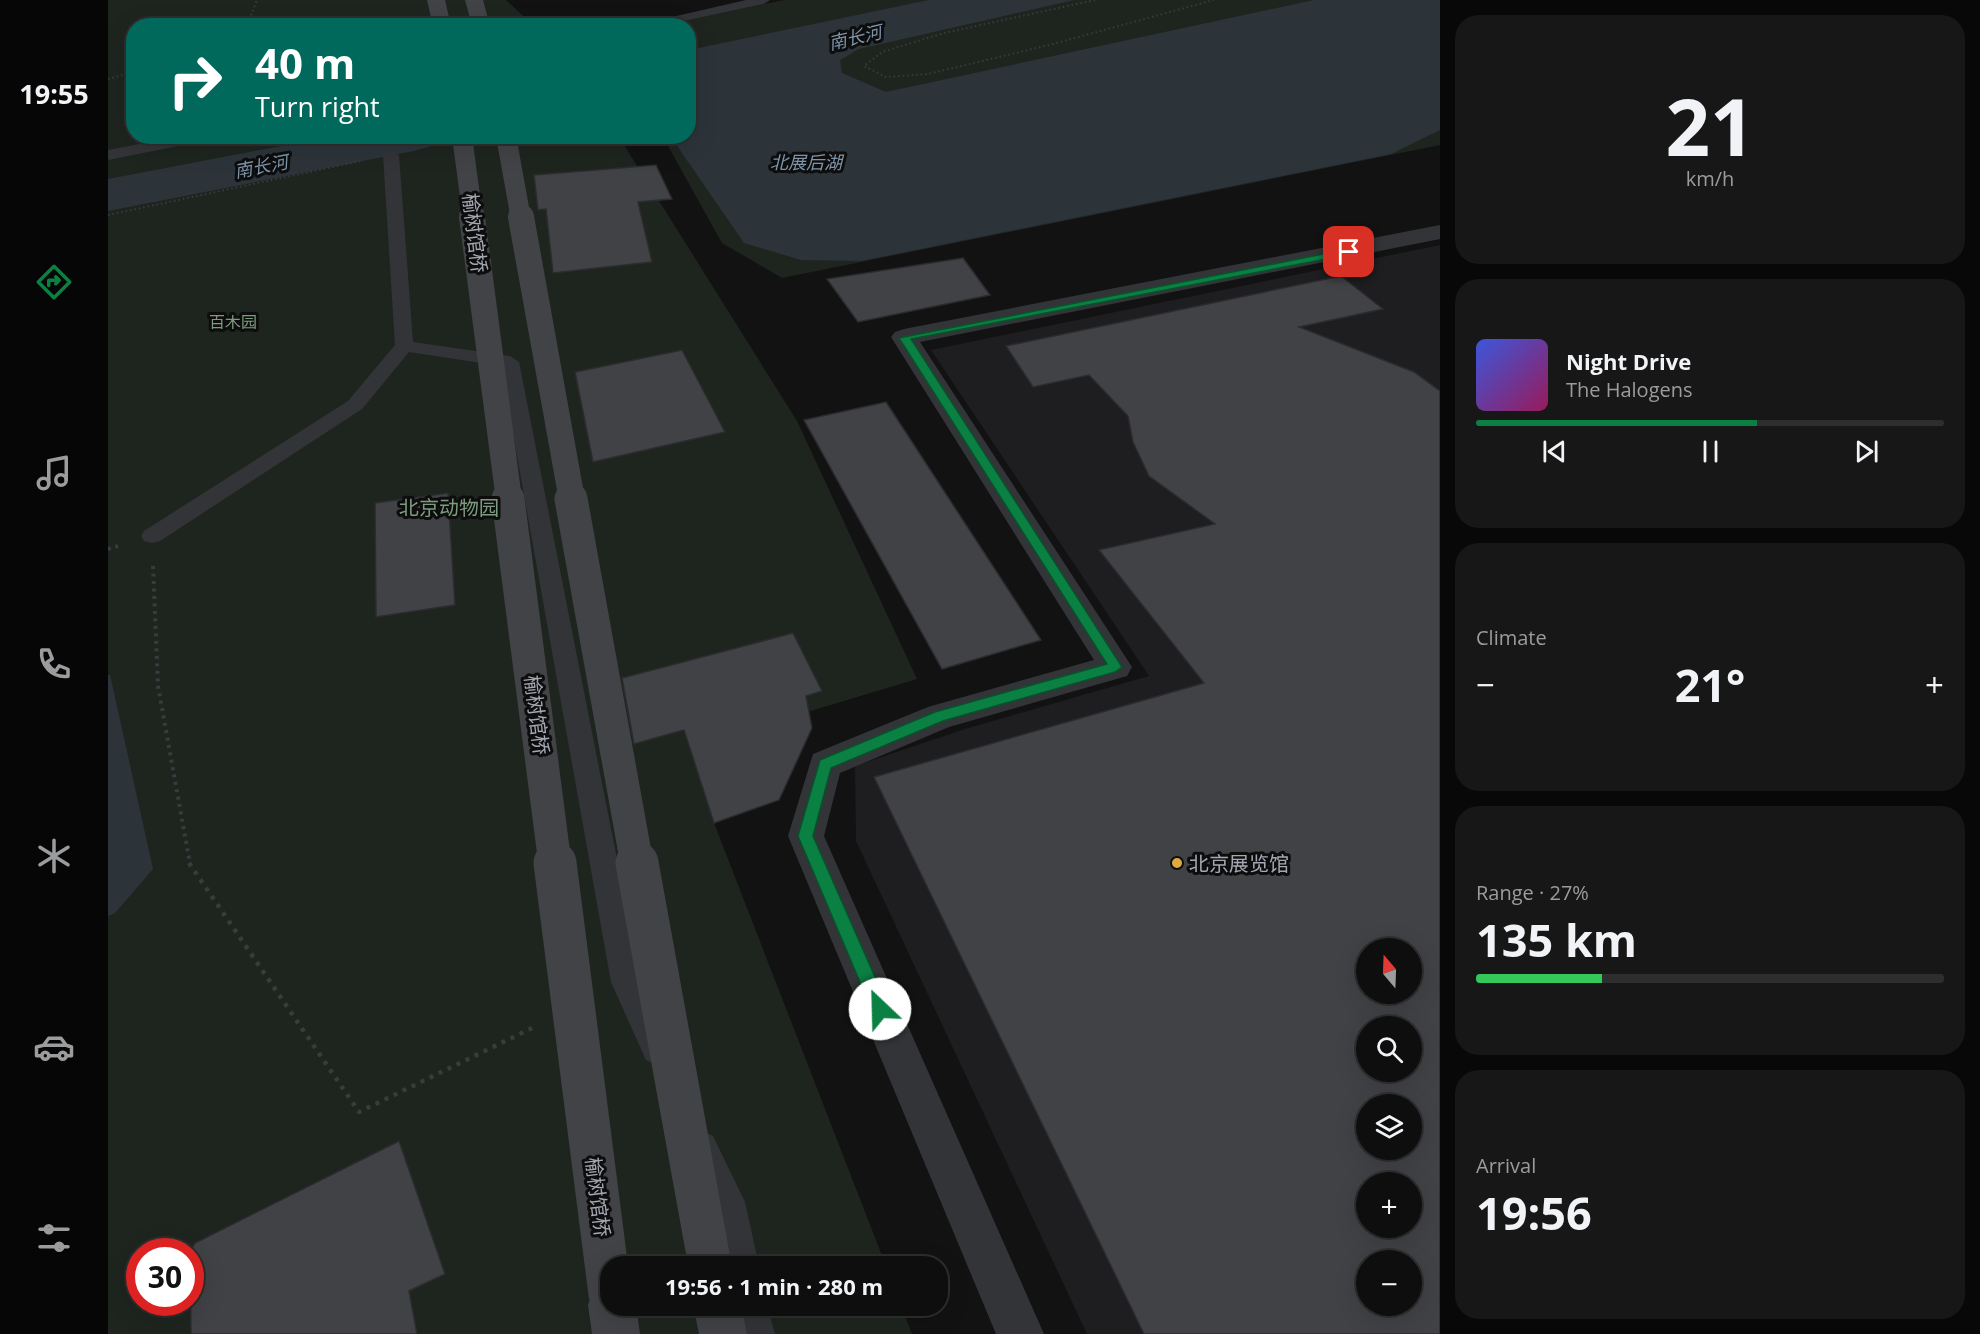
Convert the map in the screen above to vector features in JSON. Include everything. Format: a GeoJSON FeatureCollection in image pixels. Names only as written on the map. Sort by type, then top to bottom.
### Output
{"type":"FeatureCollection","features":[{"type":"Feature","properties":{"kind":"main road"},"geometry":{"type":"LineString","coordinates":[[436,0],[440,18]]}},
{"type":"Feature","properties":{"kind":"main road"},"geometry":{"type":"LineString","coordinates":[[474,0],[479,18]]}},
{"type":"Feature","properties":{"kind":"main road","name":"榆树馆桥"},"geometry":{"type":"LineString","coordinates":[[463,144],[605,1256]]}},
{"type":"Feature","properties":{"kind":"main road"},"geometry":{"type":"LineString","coordinates":[[507,144],[708,1256]]}},
{"type":"Feature","properties":{"kind":"main road"},"geometry":{"type":"LineString","coordinates":[[614,1316],[616,1334]]}},
{"type":"Feature","properties":{"kind":"main road"},"geometry":{"type":"LineString","coordinates":[[719,1316],[723,1334]]}},
{"type":"Feature","properties":{"kind":"street"},"geometry":{"type":"LineString","coordinates":[[1020,1334],[806,836],[825,764],[940,716],[1115,667],[904,338],[1440,232]]}},
{"type":"Feature","properties":{"kind":"lane"},"geometry":{"type":"LineString","coordinates":[[677,18],[764,0]]}},
{"type":"Feature","properties":{"kind":"lane"},"geometry":{"type":"LineString","coordinates":[[108,155],[166,144]]}},
{"type":"Feature","properties":{"kind":"lane"},"geometry":{"type":"LineString","coordinates":[[152,536],[355,405],[404,346],[391,155]]}},
{"type":"Feature","properties":{"kind":"lane"},"geometry":{"type":"LineString","coordinates":[[404,346],[510,362],[626,982],[728,1202],[740,1256]]}},
{"type":"Feature","properties":{"kind":"lane"},"geometry":{"type":"LineString","coordinates":[[753,1316],[757,1334]]}},
{"type":"Feature","properties":{"kind":"path"},"geometry":{"type":"LineString","coordinates":[[250,18],[257,0]]}},
{"type":"Feature","properties":{"kind":"path"},"geometry":{"type":"LineString","coordinates":[[1095,0],[944,33],[882,52],[864,66],[886,77],[928,74],[1049,45],[1214,0]]}},
{"type":"Feature","properties":{"kind":"path"},"geometry":{"type":"LineString","coordinates":[[108,79],[126,74]]}},
{"type":"Feature","properties":{"kind":"path"},"geometry":{"type":"LineString","coordinates":[[108,215],[391,155]]}},
{"type":"Feature","properties":{"kind":"path"},"geometry":{"type":"LineString","coordinates":[[152,536],[158,686],[190,866],[359,1112],[540,1023]]}},
{"type":"Feature","properties":{"kind":"shaded area","name":"北京展览馆"},"geometry":{"type":"Polygon","coordinates":[[[1440,245],[1440,1334],[1087,1334],[856,841],[855,766],[965,729],[1149,676],[931,350],[1440,245]]]}},
{"type":"Feature","properties":{"kind":"green space","name":"北京动物园"},"geometry":{"type":"Polygon","coordinates":[[[108,0],[506,0],[525,18],[126,18],[126,144],[623,144],[797,421],[917,679],[690,747],[714,823],[882,1256],[600,1256],[600,1316],[905,1316],[912,1334],[108,1334],[108,0]]]}},
{"type":"Feature","properties":{"kind":"green space","name":"北展后湖"},"geometry":{"type":"Polygon","coordinates":[[[784,0],[1440,0],[1440,145],[782,278],[722,243],[667,144],[696,144],[696,18],[784,0]]]}},
{"type":"Feature","properties":{"kind":"water","name":"北展后湖"},"geometry":{"type":"Polygon","coordinates":[[[929,0],[1074,0],[859,49],[840,60],[842,73],[886,92],[1314,0],[1440,0],[1440,130],[1391,154],[861,261],[801,260],[744,243],[676,144],[696,144],[696,49],[929,0]]]}},
{"type":"Feature","properties":{"kind":"water"},"geometry":{"type":"Polygon","coordinates":[[[108,675],[110,675],[153,869],[115,913],[108,916],[108,675]]]}},
{"type":"Feature","properties":{"kind":"building"},"geometry":{"type":"Polygon","coordinates":[[[656,165],[672,199],[638,202],[652,262],[553,273],[546,209],[538,210],[534,175],[656,165]]]}},
{"type":"Feature","properties":{"kind":"building"},"geometry":{"type":"Polygon","coordinates":[[[963,258],[990,295],[858,322],[827,279],[963,258]]]}},
{"type":"Feature","properties":{"kind":"building","name":"北京展览馆"},"geometry":{"type":"Polygon","coordinates":[[[1341,276],[1383,309],[1299,327],[1414,372],[1440,391],[1440,1334],[1144,1334],[874,777],[1204,683],[1099,550],[1215,524],[1149,476],[1133,442],[1128,416],[1089,375],[1033,387],[1006,346],[1341,276]]]}},
{"type":"Feature","properties":{"kind":"building"},"geometry":{"type":"Polygon","coordinates":[[[682,350],[725,432],[593,462],[575,372],[682,350]]]}},
{"type":"Feature","properties":{"kind":"building"},"geometry":{"type":"Polygon","coordinates":[[[886,402],[1041,640],[942,669],[804,420],[886,402]]]}},
{"type":"Feature","properties":{"kind":"building"},"geometry":{"type":"Polygon","coordinates":[[[448,493],[455,605],[376,617],[375,503],[448,493]]]}},
{"type":"Feature","properties":{"kind":"building"},"geometry":{"type":"Polygon","coordinates":[[[793,633],[822,691],[806,696],[812,728],[779,800],[714,823],[684,730],[634,744],[622,678],[793,633]]]}},
{"type":"Feature","properties":{"kind":"building"},"geometry":{"type":"Polygon","coordinates":[[[399,1141],[445,1274],[409,1291],[417,1334],[191,1334],[191,1316],[204,1316],[204,1238],[399,1141]]]}},
{"type":"Feature","properties":{"kind":"waterway","name":"南长河"},"geometry":{"type":"LineString","coordinates":[[108,195],[373,144]]}},
{"type":"Feature","properties":{"kind":"place","name":"北京展览馆"},"geometry":{"type":"Point","coordinates":[1177,863]}},
{"type":"Feature","properties":{"kind":"route"},"geometry":{"type":"LineString","coordinates":[[880,1009],[806,836],[825,764],[940,716],[1115,667],[904,338],[1349,252]]}},
{"type":"Feature","properties":{"kind":"park label","name":"百木园"},"geometry":{"type":"Point","coordinates":[233,322]}}]}
